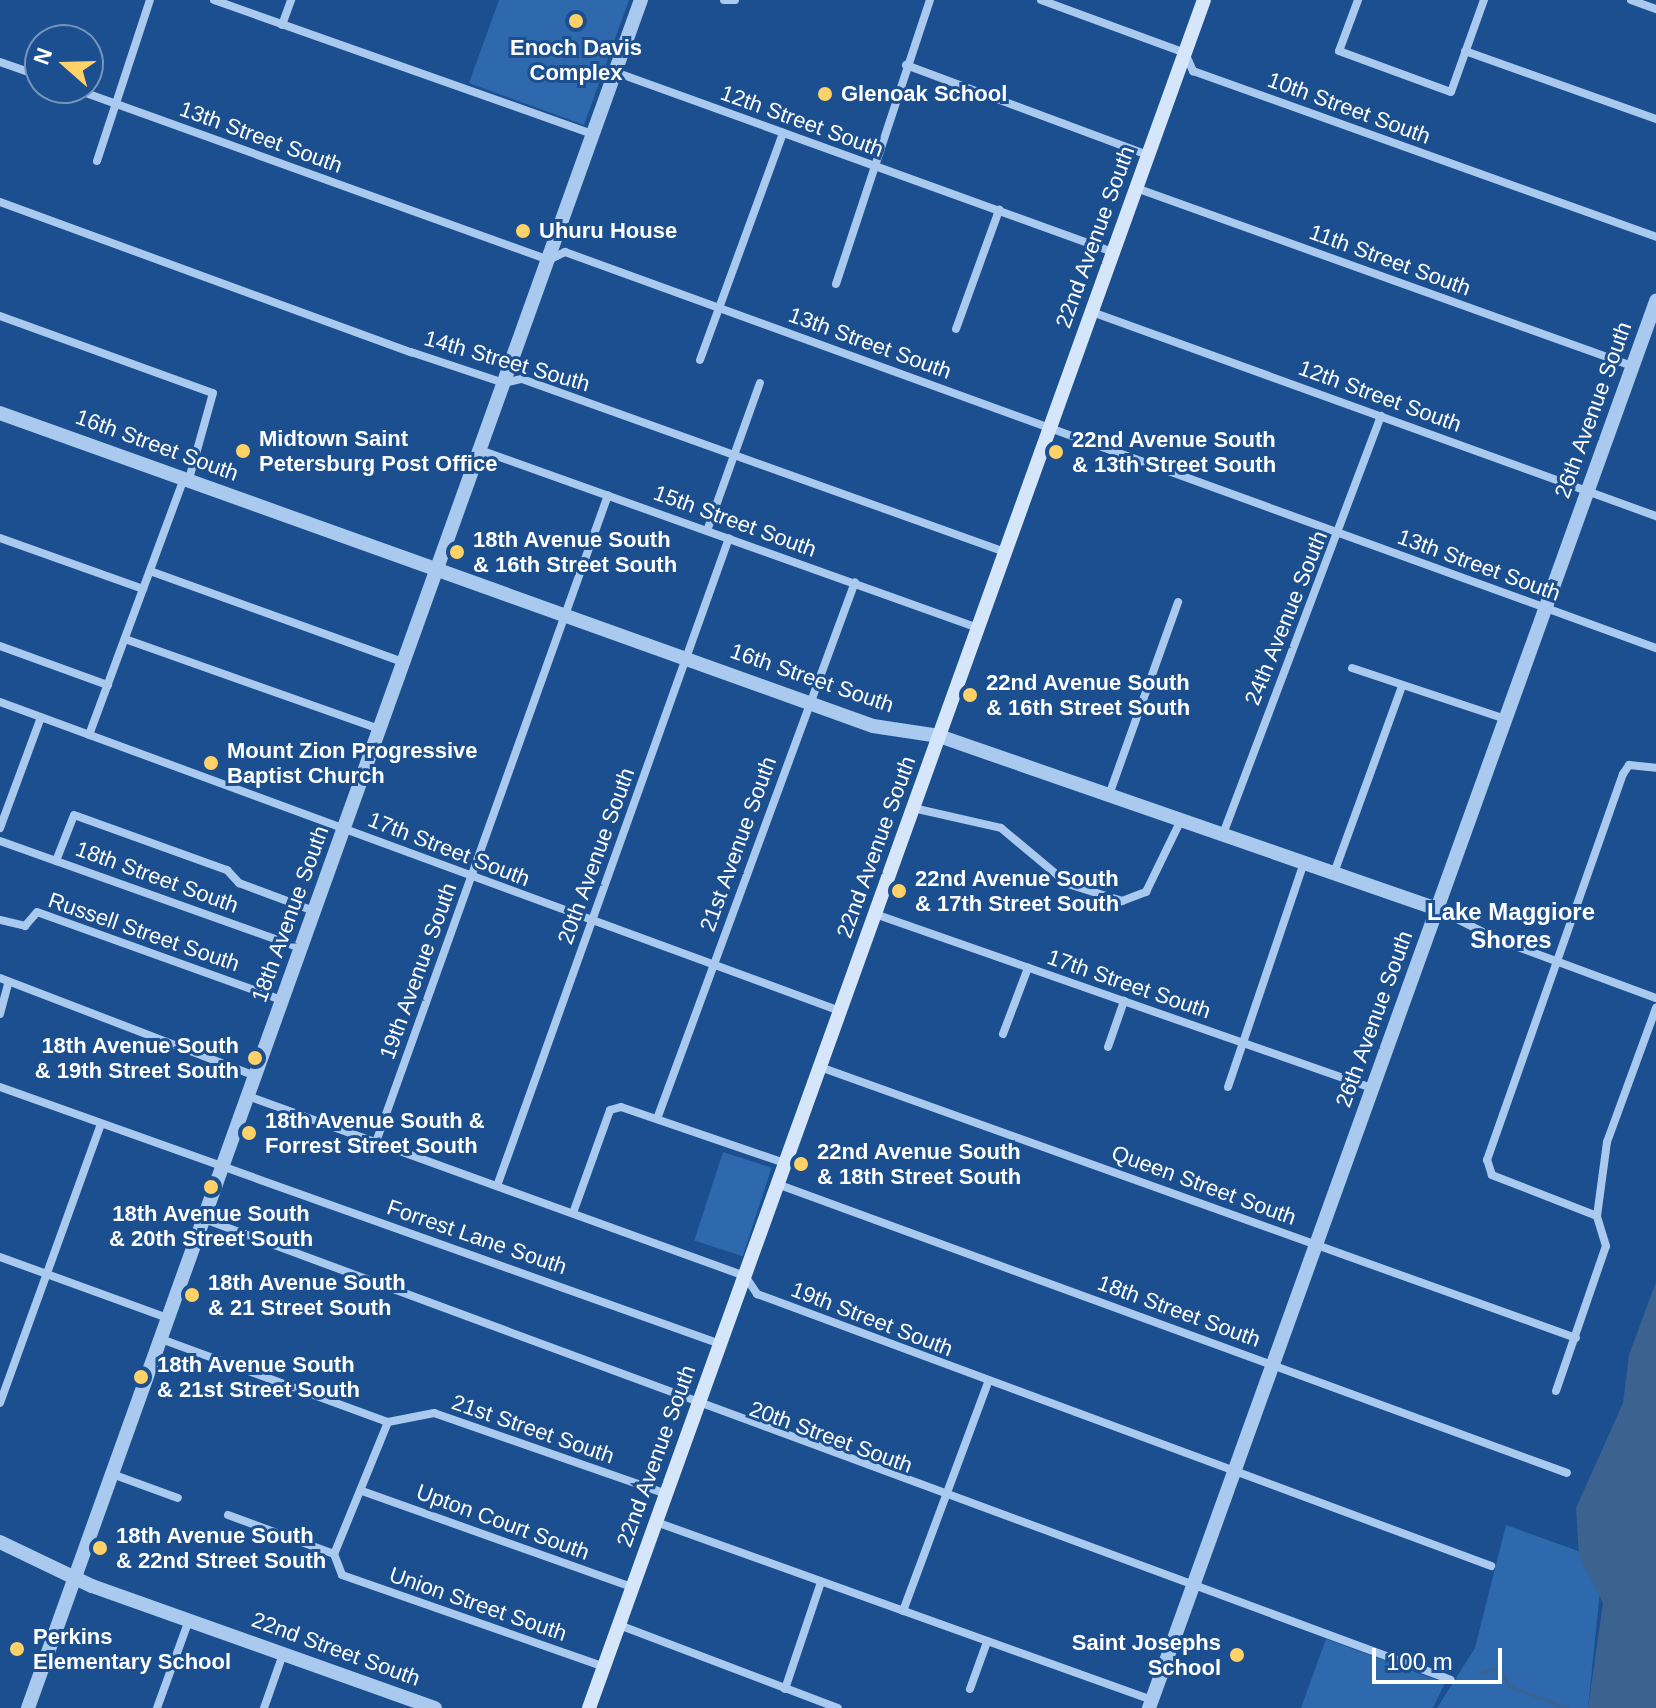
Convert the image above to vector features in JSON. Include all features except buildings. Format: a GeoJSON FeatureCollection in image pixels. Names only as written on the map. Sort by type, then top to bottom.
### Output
{"type":"FeatureCollection","features":[{"type":"Feature","properties":{"kind":"main road","name":"22nd Avenue South"},"geometry":{"type":"LineString","coordinates":[[589,1708],[1204,0]]}},
{"type":"Feature","properties":{"kind":"street"},"geometry":{"type":"LineString","coordinates":[[97,161],[150,0]]}},
{"type":"Feature","properties":{"kind":"street"},"geometry":{"type":"LineString","coordinates":[[214,0],[593,134]]}},
{"type":"Feature","properties":{"kind":"street"},"geometry":{"type":"LineString","coordinates":[[282,25],[291,0]]}},
{"type":"Feature","properties":{"kind":"street","name":"18th Avenue South"},"geometry":{"type":"LineString","coordinates":[[28,1708],[641,0]]}},
{"type":"Feature","properties":{"kind":"street"},"geometry":{"type":"LineString","coordinates":[[836,284],[878,168],[906,65],[930,0]]}},
{"type":"Feature","properties":{"kind":"street","name":"10th Street South"},"geometry":{"type":"LineString","coordinates":[[1041,0],[1185,53],[1193,71],[1656,237]]}},
{"type":"Feature","properties":{"kind":"street"},"geometry":{"type":"LineString","coordinates":[[1358,0],[1339,51],[1451,92],[1484,0]]}},
{"type":"Feature","properties":{"kind":"street"},"geometry":{"type":"LineString","coordinates":[[1631,0],[1656,9]]}},
{"type":"Feature","properties":{"kind":"street"},"geometry":{"type":"LineString","coordinates":[[1465,51],[1656,119]]}},
{"type":"Feature","properties":{"kind":"street"},"geometry":{"type":"LineString","coordinates":[[0,62],[24,70]]}},
{"type":"Feature","properties":{"kind":"street"},"geometry":{"type":"LineString","coordinates":[[906,65],[1148,155]]}},
{"type":"Feature","properties":{"kind":"street","name":"12th Street South"},"geometry":{"type":"LineString","coordinates":[[615,72],[1113,252]]}},
{"type":"Feature","properties":{"kind":"street","name":"13th Street South"},"geometry":{"type":"LineString","coordinates":[[104,99],[549,260],[565,252],[1656,648]]}},
{"type":"Feature","properties":{"kind":"street"},"geometry":{"type":"LineString","coordinates":[[700,360],[783,133]]}},
{"type":"Feature","properties":{"kind":"street","name":"11th Street South"},"geometry":{"type":"LineString","coordinates":[[1136,188],[1632,366]]}},
{"type":"Feature","properties":{"kind":"street","name":"14th Street South"},"geometry":{"type":"LineString","coordinates":[[0,202],[504,383],[522,379],[1005,552]]}},
{"type":"Feature","properties":{"kind":"street"},"geometry":{"type":"LineString","coordinates":[[956,329],[999,210]]}},
{"type":"Feature","properties":{"kind":"street","name":"26th Avenue South"},"geometry":{"type":"LineString","coordinates":[[1150,1704],[1656,301]]}},
{"type":"Feature","properties":{"kind":"street","name":"12th Street South"},"geometry":{"type":"LineString","coordinates":[[1092,312],[1656,516]]}},
{"type":"Feature","properties":{"kind":"street"},"geometry":{"type":"LineString","coordinates":[[0,316],[211,391],[216,399],[89,735]]}},
{"type":"Feature","properties":{"kind":"street"},"geometry":{"type":"LineString","coordinates":[[708,528],[760,383]]}},
{"type":"Feature","properties":{"kind":"street","name":"16th Street South"},"geometry":{"type":"LineString","coordinates":[[0,413],[873,726],[939,736],[1304,862],[1437,909],[1553,960],[1656,998]]}},
{"type":"Feature","properties":{"kind":"street","name":"24th Avenue South"},"geometry":{"type":"LineString","coordinates":[[1223,834],[1381,416]]}},
{"type":"Feature","properties":{"kind":"street","name":"15th Street South"},"geometry":{"type":"LineString","coordinates":[[480,450],[708,528],[978,628]]}},
{"type":"Feature","properties":{"kind":"street","name":"19th Avenue South"},"geometry":{"type":"LineString","coordinates":[[376,1142],[608,495]]}},
{"type":"Feature","properties":{"kind":"street"},"geometry":{"type":"LineString","coordinates":[[0,538],[143,589]]}},
{"type":"Feature","properties":{"kind":"street","name":"20th Avenue South"},"geometry":{"type":"LineString","coordinates":[[497,1186],[729,538]]}},
{"type":"Feature","properties":{"kind":"street"},"geometry":{"type":"LineString","coordinates":[[150,571],[403,662]]}},
{"type":"Feature","properties":{"kind":"street","name":"21st Avenue South"},"geometry":{"type":"LineString","coordinates":[[657,1119],[855,582]]}},
{"type":"Feature","properties":{"kind":"street"},"geometry":{"type":"LineString","coordinates":[[1109,795],[1178,602]]}},
{"type":"Feature","properties":{"kind":"street"},"geometry":{"type":"LineString","coordinates":[[125,639],[379,729]]}},
{"type":"Feature","properties":{"kind":"street"},"geometry":{"type":"LineString","coordinates":[[0,646],[108,685]]}},
{"type":"Feature","properties":{"kind":"street"},"geometry":{"type":"LineString","coordinates":[[1352,668],[1505,719]]}},
{"type":"Feature","properties":{"kind":"street"},"geometry":{"type":"LineString","coordinates":[[1334,873],[1402,686]]}},
{"type":"Feature","properties":{"kind":"street","name":"17th Street South"},"geometry":{"type":"LineString","coordinates":[[0,702],[840,1011]]}},
{"type":"Feature","properties":{"kind":"street"},"geometry":{"type":"LineString","coordinates":[[0,828],[41,717]]}},
{"type":"Feature","properties":{"kind":"street"},"geometry":{"type":"LineString","coordinates":[[1597,1216],[1492,1175],[1488,1153],[1553,960],[1629,765],[1656,768]]}},
{"type":"Feature","properties":{"kind":"street"},"geometry":{"type":"LineString","coordinates":[[913,808],[1001,828],[1068,884],[1122,901],[1146,892],[1181,820]]}},
{"type":"Feature","properties":{"kind":"street"},"geometry":{"type":"LineString","coordinates":[[56,861],[74,815],[227,870],[239,883],[314,911]]}},
{"type":"Feature","properties":{"kind":"street","name":"18th Street South"},"geometry":{"type":"LineString","coordinates":[[0,841],[301,948]]}},
{"type":"Feature","properties":{"kind":"street"},"geometry":{"type":"LineString","coordinates":[[1228,1087],[1304,862]]}},
{"type":"Feature","properties":{"kind":"street","name":"Russell Street South"},"geometry":{"type":"LineString","coordinates":[[0,920],[25,926],[37,912],[282,1000]]}},
{"type":"Feature","properties":{"kind":"street","name":"17th Street South"},"geometry":{"type":"LineString","coordinates":[[875,914],[1372,1088]]}},
{"type":"Feature","properties":{"kind":"street"},"geometry":{"type":"LineString","coordinates":[[1003,1034],[1028,968]]}},
{"type":"Feature","properties":{"kind":"street"},"geometry":{"type":"LineString","coordinates":[[0,978],[8,985],[255,1076]]}},
{"type":"Feature","properties":{"kind":"street"},"geometry":{"type":"LineString","coordinates":[[0,1014],[8,985]]}},
{"type":"Feature","properties":{"kind":"street"},"geometry":{"type":"LineString","coordinates":[[1108,1047],[1124,1001]]}},
{"type":"Feature","properties":{"kind":"street"},"geometry":{"type":"LineString","coordinates":[[1556,1391],[1606,1246],[1597,1216],[1607,1142],[1656,1008]]}},
{"type":"Feature","properties":{"kind":"street","name":"Queen Street South"},"geometry":{"type":"LineString","coordinates":[[820,1067],[1576,1338]]}},
{"type":"Feature","properties":{"kind":"street"},"geometry":{"type":"LineString","coordinates":[[0,1087],[222,1167]]}},
{"type":"Feature","properties":{"kind":"street","name":"19th Street South"},"geometry":{"type":"LineString","coordinates":[[248,1096],[745,1276],[757,1294],[1491,1566]]}},
{"type":"Feature","properties":{"kind":"street"},"geometry":{"type":"LineString","coordinates":[[573,1213],[610,1110],[621,1107],[785,1163]]}},
{"type":"Feature","properties":{"kind":"street"},"geometry":{"type":"LineString","coordinates":[[0,1403],[101,1124]]}},
{"type":"Feature","properties":{"kind":"street","name":"Forrest Lane South"},"geometry":{"type":"LineString","coordinates":[[222,1167],[720,1344]]}},
{"type":"Feature","properties":{"kind":"street","name":"18th Street South"},"geometry":{"type":"LineString","coordinates":[[777,1184],[1567,1473]]}},
{"type":"Feature","properties":{"kind":"street","name":"20th Street South"},"geometry":{"type":"LineString","coordinates":[[204,1219],[699,1402],[712,1413],[1451,1680]]}},
{"type":"Feature","properties":{"kind":"street"},"geometry":{"type":"LineString","coordinates":[[0,1257],[168,1318]]}},
{"type":"Feature","properties":{"kind":"street"},"geometry":{"type":"LineString","coordinates":[[161,1339],[388,1422],[334,1554],[228,1515]]}},
{"type":"Feature","properties":{"kind":"street"},"geometry":{"type":"LineString","coordinates":[[903,1611],[988,1382]]}},
{"type":"Feature","properties":{"kind":"street","name":"21st Street South"},"geometry":{"type":"LineString","coordinates":[[388,1422],[434,1413],[666,1494]]}},
{"type":"Feature","properties":{"kind":"street"},"geometry":{"type":"LineString","coordinates":[[112,1474],[178,1498]]}},
{"type":"Feature","properties":{"kind":"street","name":"Upton Court South"},"geometry":{"type":"LineString","coordinates":[[362,1491],[632,1587]]}},
{"type":"Feature","properties":{"kind":"street"},"geometry":{"type":"LineString","coordinates":[[656,1522],[1150,1704]]}},
{"type":"Feature","properties":{"kind":"street","name":"22nd Street South"},"geometry":{"type":"LineString","coordinates":[[0,1542],[75,1577],[409,1704],[435,1708]]}},
{"type":"Feature","properties":{"kind":"street","name":"Union Street South"},"geometry":{"type":"LineString","coordinates":[[334,1554],[342,1575],[604,1667]]}},
{"type":"Feature","properties":{"kind":"street"},"geometry":{"type":"LineString","coordinates":[[785,1689],[821,1582]]}},
{"type":"Feature","properties":{"kind":"street"},"geometry":{"type":"LineString","coordinates":[[157,1708],[189,1620]]}},
{"type":"Feature","properties":{"kind":"street"},"geometry":{"type":"LineString","coordinates":[[619,1625],[838,1708]]}},
{"type":"Feature","properties":{"kind":"street"},"geometry":{"type":"LineString","coordinates":[[970,1689],[987,1642]]}},
{"type":"Feature","properties":{"kind":"street"},"geometry":{"type":"LineString","coordinates":[[264,1708],[283,1654]]}},
{"type":"Feature","properties":{"kind":"shaded area"},"geometry":{"type":"Polygon","coordinates":[[[499,0],[629,0],[584,125],[469,83],[499,0]]]}},
{"type":"Feature","properties":{"kind":"shaded area"},"geometry":{"type":"Polygon","coordinates":[[[723,1152],[772,1168],[743,1256],[694,1240],[723,1152]]]}},
{"type":"Feature","properties":{"kind":"shaded area"},"geometry":{"type":"Polygon","coordinates":[[[1656,1282],[1656,1708],[1588,1708],[1603,1603],[1579,1557],[1576,1508],[1623,1403],[1629,1355],[1656,1282]]]}},
{"type":"Feature","properties":{"kind":"shaded area"},"geometry":{"type":"Polygon","coordinates":[[[1506,1525],[1578,1551],[1600,1591],[1588,1708],[1437,1708],[1475,1648],[1506,1525]]]}},
{"type":"Feature","properties":{"kind":"shaded area"},"geometry":{"type":"Polygon","coordinates":[[[1326,1639],[1445,1683],[1433,1708],[1301,1708],[1326,1639]]]}},
{"type":"Feature","properties":{"kind":"waterway"},"geometry":{"type":"LineString","coordinates":[[1480,1673],[1499,1667],[1509,1686],[1567,1708]]}},
{"type":"Feature","properties":{"kind":"place","name":"Enoch Davis Complex"},"geometry":{"type":"Point","coordinates":[576,21]}},
{"type":"Feature","properties":{"kind":"place","name":"Glenoak School"},"geometry":{"type":"Point","coordinates":[825,94]}},
{"type":"Feature","properties":{"kind":"place","name":"Uhuru House"},"geometry":{"type":"Point","coordinates":[523,231]}},
{"type":"Feature","properties":{"kind":"place","name":"Midtown Saint Petersburg Post Office"},"geometry":{"type":"Point","coordinates":[243,451]}},
{"type":"Feature","properties":{"kind":"place","name":"22nd Avenue South & 13th Street South"},"geometry":{"type":"Point","coordinates":[1056,452]}},
{"type":"Feature","properties":{"kind":"place","name":"18th Avenue South & 16th Street South"},"geometry":{"type":"Point","coordinates":[457,552]}},
{"type":"Feature","properties":{"kind":"place","name":"22nd Avenue South & 16th Street South"},"geometry":{"type":"Point","coordinates":[970,695]}},
{"type":"Feature","properties":{"kind":"place","name":"Mount Zion Progressive Baptist Church"},"geometry":{"type":"Point","coordinates":[211,763]}},
{"type":"Feature","properties":{"kind":"place","name":"22nd Avenue South & 17th Street South"},"geometry":{"type":"Point","coordinates":[899,891]}},
{"type":"Feature","properties":{"kind":"place","name":"18th Avenue South & 19th Street South"},"geometry":{"type":"Point","coordinates":[255,1058]}},
{"type":"Feature","properties":{"kind":"place","name":"18th Avenue South & Forrest Street South"},"geometry":{"type":"Point","coordinates":[249,1133]}},
{"type":"Feature","properties":{"kind":"place","name":"22nd Avenue South & 18th Street South"},"geometry":{"type":"Point","coordinates":[801,1164]}},
{"type":"Feature","properties":{"kind":"place","name":"18th Avenue South & 20th Street South"},"geometry":{"type":"Point","coordinates":[211,1187]}},
{"type":"Feature","properties":{"kind":"place","name":"18th Avenue South & 21 Street South"},"geometry":{"type":"Point","coordinates":[192,1295]}},
{"type":"Feature","properties":{"kind":"place","name":"18th Avenue South & 21st Street South"},"geometry":{"type":"Point","coordinates":[141,1377]}},
{"type":"Feature","properties":{"kind":"place","name":"18th Avenue South & 22nd Street South"},"geometry":{"type":"Point","coordinates":[100,1548]}},
{"type":"Feature","properties":{"kind":"place","name":"Perkins Elementary School"},"geometry":{"type":"Point","coordinates":[17,1649]}},
{"type":"Feature","properties":{"kind":"place","name":"Saint Josephs School"},"geometry":{"type":"Point","coordinates":[1237,1655]}},
{"type":"Feature","properties":{"kind":"district","name":"Lake Maggiore Shores"},"geometry":{"type":"Point","coordinates":[1511,926]}}]}
